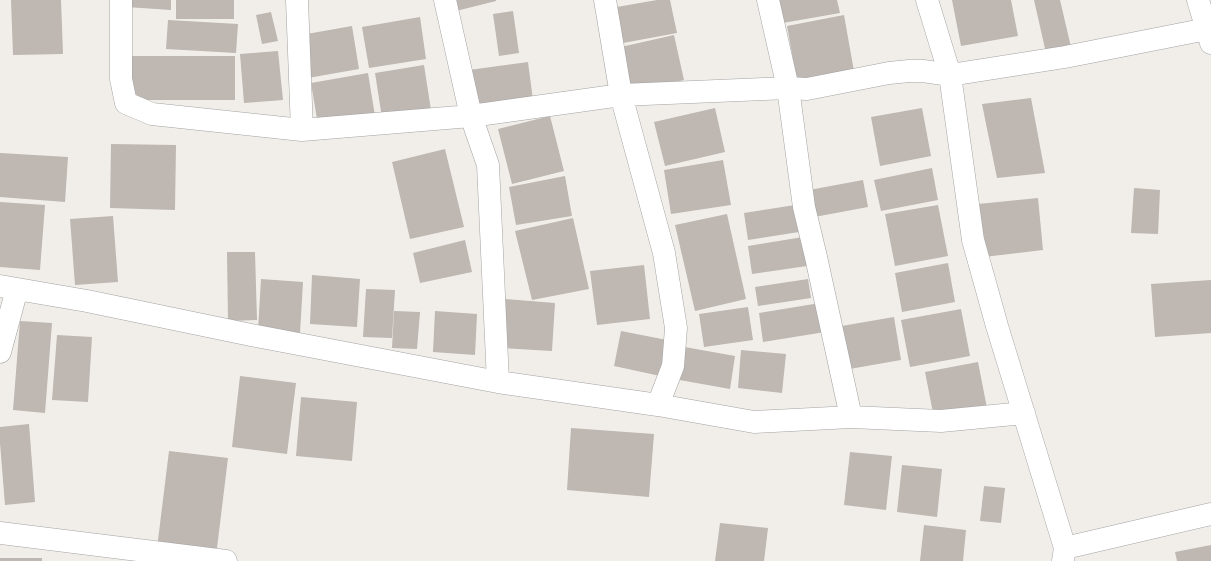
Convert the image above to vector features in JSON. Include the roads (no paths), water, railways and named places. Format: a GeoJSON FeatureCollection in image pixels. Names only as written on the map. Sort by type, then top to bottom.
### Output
{"type":"FeatureCollection","features":[{"type":"Feature","properties":{"kind":"street"},"geometry":{"type":"LineString","coordinates":[[121,0],[121,79],[126,103],[152,114],[302,130],[471,116],[621,95],[788,88],[807,89],[889,73],[909,71],[924,71],[950,75],[1209,36],[1198,0]]}},
{"type":"Feature","properties":{"kind":"street"},"geometry":{"type":"LineString","coordinates":[[297,0],[302,130]]}},
{"type":"Feature","properties":{"kind":"street"},"geometry":{"type":"LineString","coordinates":[[445,0],[471,116],[488,165],[498,382]]}},
{"type":"Feature","properties":{"kind":"street"},"geometry":{"type":"LineString","coordinates":[[605,0],[621,95],[664,253],[676,328],[673,366],[658,405]]}},
{"type":"Feature","properties":{"kind":"street"},"geometry":{"type":"LineString","coordinates":[[768,0],[788,88],[804,207],[818,264],[851,417]]}},
{"type":"Feature","properties":{"kind":"street"},"geometry":{"type":"LineString","coordinates":[[927,0],[950,75],[973,240],[1064,554],[1211,514]]}},
{"type":"Feature","properties":{"kind":"street"},"geometry":{"type":"LineString","coordinates":[[0,352],[8,287],[87,301],[251,335],[498,382],[658,405],[754,422],[851,417],[941,421],[1024,413]]}},
{"type":"Feature","properties":{"kind":"street"},"geometry":{"type":"LineString","coordinates":[[0,533],[226,561]]}}]}
